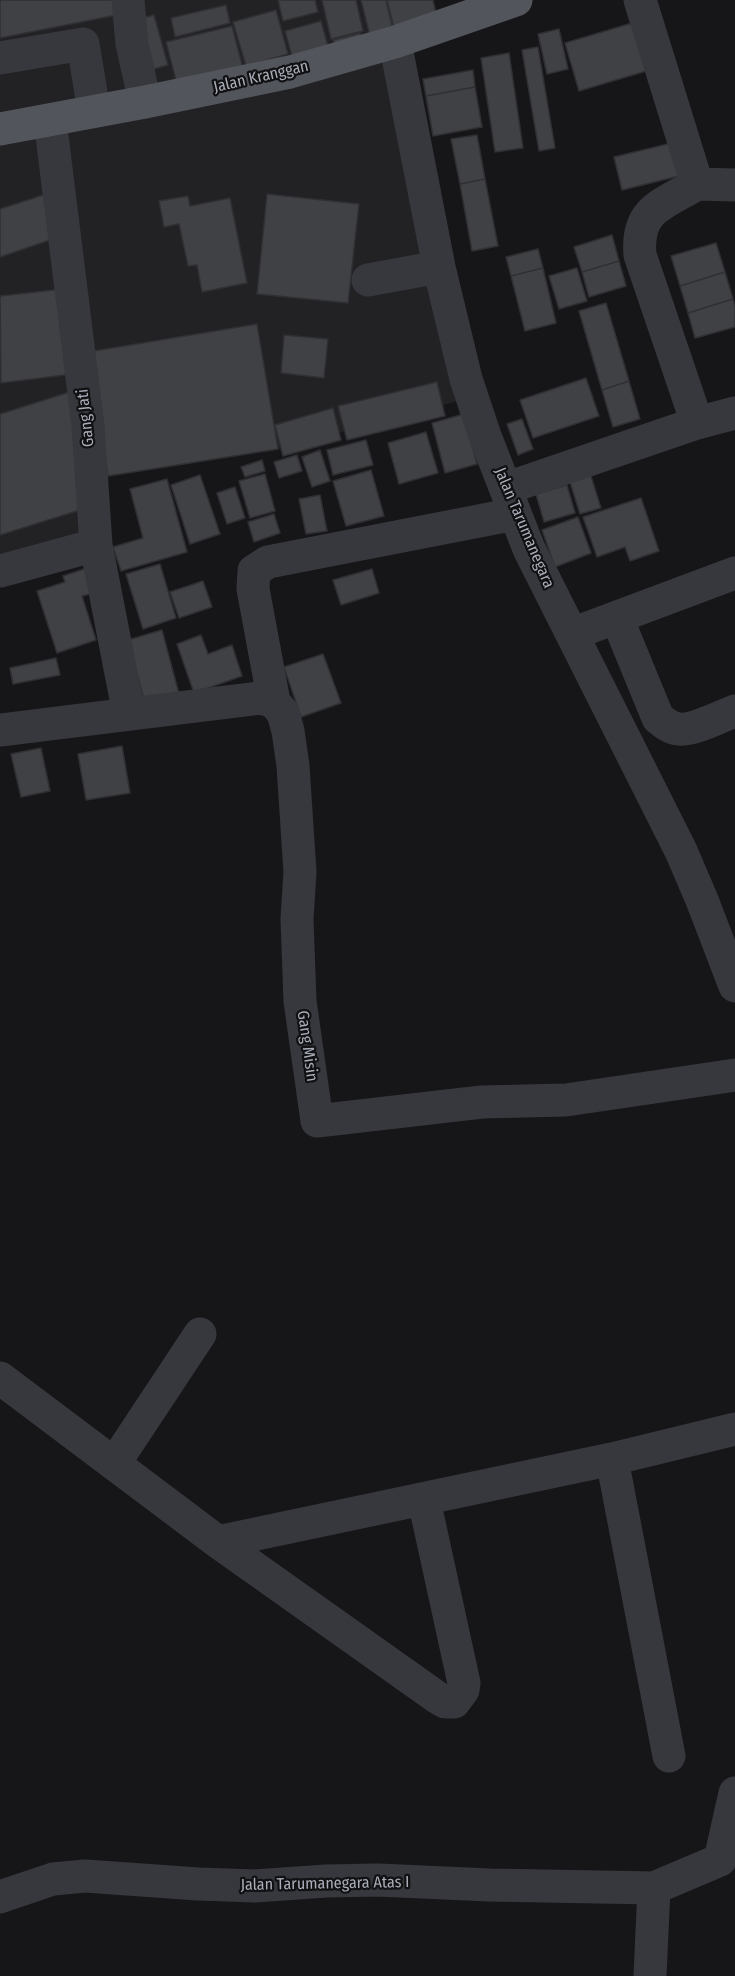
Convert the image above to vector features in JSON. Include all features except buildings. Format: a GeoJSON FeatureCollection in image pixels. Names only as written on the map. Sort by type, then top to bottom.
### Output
{"type":"FeatureCollection","features":[{"type":"Feature","properties":{"kind":"main road","name":"Jalan Kranggan"},"geometry":{"type":"LineString","coordinates":[[0,129],[290,72],[395,42],[514,0]]}},
{"type":"Feature","properties":{"kind":"street"},"geometry":{"type":"LineString","coordinates":[[128,0],[132,44],[145,102]]}},
{"type":"Feature","properties":{"kind":"street"},"geometry":{"type":"LineString","coordinates":[[640,0],[697,183]]}},
{"type":"Feature","properties":{"kind":"street","name":"Jalan Tarumanegara"},"geometry":{"type":"LineString","coordinates":[[395,42],[439,267],[466,380],[485,436],[529,549],[681,851],[707,911],[735,986]]}},
{"type":"Feature","properties":{"kind":"street"},"geometry":{"type":"LineString","coordinates":[[0,58],[83,44],[94,111]]}},
{"type":"Feature","properties":{"kind":"street","name":"Gang Jati"},"geometry":{"type":"LineString","coordinates":[[50,120],[88,426],[96,545],[129,714]]}},
{"type":"Feature","properties":{"kind":"street"},"geometry":{"type":"LineString","coordinates":[[697,423],[640,255],[638,240],[642,224],[650,213],[697,183],[735,185]]}},
{"type":"Feature","properties":{"kind":"street"},"geometry":{"type":"LineString","coordinates":[[368,280],[439,267]]}},
{"type":"Feature","properties":{"kind":"street"},"geometry":{"type":"LineString","coordinates":[[0,730],[260,698],[274,702],[253,589],[254,571],[267,562],[511,501],[697,423],[735,413]]}},
{"type":"Feature","properties":{"kind":"street"},"geometry":{"type":"LineString","coordinates":[[0,571],[96,545]]}},
{"type":"Feature","properties":{"kind":"street"},"geometry":{"type":"LineString","coordinates":[[572,634],[735,573]]}},
{"type":"Feature","properties":{"kind":"street"},"geometry":{"type":"LineString","coordinates":[[617,618],[658,718],[667,726],[681,730],[735,711]]}},
{"type":"Feature","properties":{"kind":"street","name":"Gang Misin"},"geometry":{"type":"LineString","coordinates":[[274,702],[284,713],[293,766],[300,872],[297,919],[299,980],[317,1121],[482,1102],[566,1100],[735,1075]]}},
{"type":"Feature","properties":{"kind":"street"},"geometry":{"type":"LineString","coordinates":[[114,1464],[200,1334]]}},
{"type":"Feature","properties":{"kind":"street"},"geometry":{"type":"LineString","coordinates":[[0,1378],[218,1542],[438,1698],[445,1702],[454,1702],[463,1690],[464,1683],[424,1500]]}},
{"type":"Feature","properties":{"kind":"street"},"geometry":{"type":"LineString","coordinates":[[218,1542],[612,1459],[735,1429]]}},
{"type":"Feature","properties":{"kind":"street"},"geometry":{"type":"LineString","coordinates":[[612,1459],[669,1756]]}},
{"type":"Feature","properties":{"kind":"street"},"geometry":{"type":"LineString","coordinates":[[727,1865],[735,1793]]}},
{"type":"Feature","properties":{"kind":"street","name":"Jalan Tarumanegara Atas I"},"geometry":{"type":"LineString","coordinates":[[0,1897],[53,1879],[85,1876],[255,1886],[378,1880],[489,1886],[654,1887],[727,1865]]}},
{"type":"Feature","properties":{"kind":"street"},"geometry":{"type":"LineString","coordinates":[[650,1976],[654,1887]]}},
{"type":"Feature","properties":{"kind":"shaded area"},"geometry":{"type":"Polygon","coordinates":[[[0,0],[383,0],[458,401],[278,449],[89,469],[99,536],[0,564],[0,0]]]}}]}
